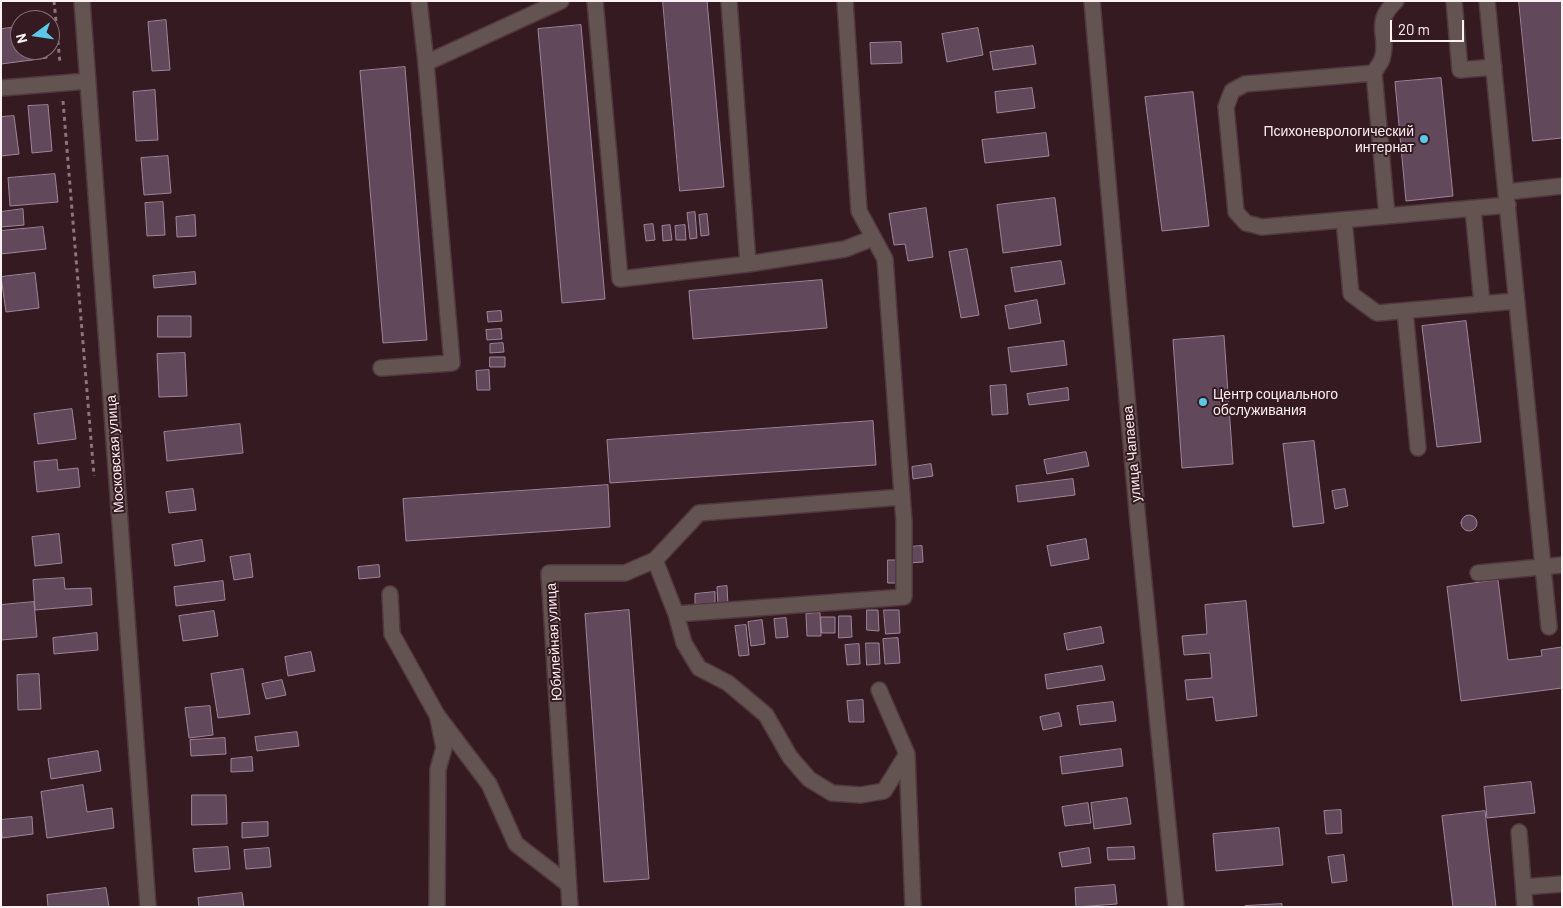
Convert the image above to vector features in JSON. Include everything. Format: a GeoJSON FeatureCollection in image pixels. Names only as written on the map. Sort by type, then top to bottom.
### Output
{"type":"FeatureCollection","features":[{"type":"Feature","properties":{"kind":"street","name":"Московская улица"},"geometry":{"type":"LineString","coordinates":[[82,1],[148,907]]}},
{"type":"Feature","properties":{"kind":"street"},"geometry":{"type":"LineString","coordinates":[[381,368],[452,363],[419,1]]}},
{"type":"Feature","properties":{"kind":"street"},"geometry":{"type":"LineString","coordinates":[[426,64],[561,1]]}},
{"type":"Feature","properties":{"kind":"street"},"geometry":{"type":"LineString","coordinates":[[595,1],[620,279],[748,264],[844,249],[874,238]]}},
{"type":"Feature","properties":{"kind":"street"},"geometry":{"type":"LineString","coordinates":[[729,1],[748,264]]}},
{"type":"Feature","properties":{"kind":"street"},"geometry":{"type":"LineString","coordinates":[[676,614],[904,597],[902,497],[885,259],[859,211],[845,1]]}},
{"type":"Feature","properties":{"kind":"street","name":"улица Чапаева"},"geometry":{"type":"LineString","coordinates":[[1092,1],[1138,522],[1176,907]]}},
{"type":"Feature","properties":{"kind":"street"},"geometry":{"type":"LineString","coordinates":[[1387,216],[1374,72],[1383,58],[1382,24],[1385,13],[1396,1]]}},
{"type":"Feature","properties":{"kind":"street"},"geometry":{"type":"LineString","coordinates":[[1454,1],[1460,70],[1494,67]]}},
{"type":"Feature","properties":{"kind":"street"},"geometry":{"type":"LineString","coordinates":[[1487,1],[1549,627]]}},
{"type":"Feature","properties":{"kind":"street"},"geometry":{"type":"LineString","coordinates":[[1374,72],[1245,84],[1232,91],[1226,107],[1236,212],[1246,223],[1262,227],[1473,209],[1562,186]]}},
{"type":"Feature","properties":{"kind":"street"},"geometry":{"type":"LineString","coordinates":[[1,88],[88,81]]}},
{"type":"Feature","properties":{"kind":"street"},"geometry":{"type":"LineString","coordinates":[[1473,209],[1482,304]]}},
{"type":"Feature","properties":{"kind":"street"},"geometry":{"type":"LineString","coordinates":[[1344,220],[1351,294],[1377,313],[1516,301]]}},
{"type":"Feature","properties":{"kind":"street"},"geometry":{"type":"LineString","coordinates":[[1405,311],[1418,448]]}},
{"type":"Feature","properties":{"kind":"street","name":"Юбилейная улица"},"geometry":{"type":"LineString","coordinates":[[570,907],[550,574],[625,573],[655,560],[699,514],[902,497]]}},
{"type":"Feature","properties":{"kind":"street"},"geometry":{"type":"LineString","coordinates":[[655,560],[676,614],[684,644],[699,668],[728,682],[766,715],[790,757],[809,779],[832,793],[861,796],[884,791],[907,754]]}},
{"type":"Feature","properties":{"kind":"street"},"geometry":{"type":"LineString","coordinates":[[1478,573],[1562,565]]}},
{"type":"Feature","properties":{"kind":"street"},"geometry":{"type":"LineString","coordinates":[[390,594],[392,634],[437,715],[490,784],[516,844],[568,884]]}},
{"type":"Feature","properties":{"kind":"street"},"geometry":{"type":"LineString","coordinates":[[879,690],[907,754],[913,907]]}},
{"type":"Feature","properties":{"kind":"street"},"geometry":{"type":"LineString","coordinates":[[437,715],[444,748],[438,769],[437,907]]}},
{"type":"Feature","properties":{"kind":"street"},"geometry":{"type":"LineString","coordinates":[[1518,832],[1525,907]]}},
{"type":"Feature","properties":{"kind":"street"},"geometry":{"type":"LineString","coordinates":[[1524,888],[1562,884]]}},
{"type":"Feature","properties":{"kind":"building"},"geometry":{"type":"Polygon","coordinates":[[[663,1],[707,1],[724,187],[680,191],[663,1]]]}},
{"type":"Feature","properties":{"kind":"building"},"geometry":{"type":"Polygon","coordinates":[[[1519,1],[1562,1],[1562,138],[1533,141],[1519,1]]]}},
{"type":"Feature","properties":{"kind":"building"},"geometry":{"type":"Polygon","coordinates":[[[166,20],[170,70],[152,71],[148,22],[166,20]]]}},
{"type":"Feature","properties":{"kind":"building"},"geometry":{"type":"Polygon","coordinates":[[[581,25],[605,299],[562,303],[538,29],[581,25]]]}},
{"type":"Feature","properties":{"kind":"building"},"geometry":{"type":"Polygon","coordinates":[[[10,28],[10,60],[32,60],[1,64],[1,29],[10,28]]]}},
{"type":"Feature","properties":{"kind":"building"},"geometry":{"type":"Polygon","coordinates":[[[978,28],[983,55],[947,62],[942,34],[978,28]]]}},
{"type":"Feature","properties":{"kind":"building"},"geometry":{"type":"Polygon","coordinates":[[[901,42],[902,63],[871,64],[870,43],[901,42]]]}},
{"type":"Feature","properties":{"kind":"building"},"geometry":{"type":"Polygon","coordinates":[[[1033,46],[1036,64],[993,70],[990,52],[1033,46]]]}},
{"type":"Feature","properties":{"kind":"building"},"geometry":{"type":"Polygon","coordinates":[[[405,67],[427,340],[383,343],[360,71],[405,67]]]}},
{"type":"Feature","properties":{"kind":"building","name":"Психоневрологический интернат"},"geometry":{"type":"Polygon","coordinates":[[[1441,78],[1453,196],[1406,201],[1395,82],[1441,78]]]}},
{"type":"Feature","properties":{"kind":"building"},"geometry":{"type":"Polygon","coordinates":[[[1032,88],[1035,108],[997,113],[995,92],[1032,88]]]}},
{"type":"Feature","properties":{"kind":"building"},"geometry":{"type":"Polygon","coordinates":[[[155,90],[158,140],[136,141],[133,92],[155,90]]]}},
{"type":"Feature","properties":{"kind":"building"},"geometry":{"type":"Polygon","coordinates":[[[1193,92],[1209,226],[1162,231],[1145,97],[1193,92]]]}},
{"type":"Feature","properties":{"kind":"building"},"geometry":{"type":"Polygon","coordinates":[[[48,105],[52,151],[32,153],[28,106],[48,105]]]}},
{"type":"Feature","properties":{"kind":"building"},"geometry":{"type":"Polygon","coordinates":[[[14,116],[19,154],[1,156],[1,117],[14,116]]]}},
{"type":"Feature","properties":{"kind":"building"},"geometry":{"type":"Polygon","coordinates":[[[1046,133],[1049,156],[985,163],[982,140],[1046,133]]]}},
{"type":"Feature","properties":{"kind":"building"},"geometry":{"type":"Polygon","coordinates":[[[168,156],[171,193],[144,195],[141,158],[168,156]]]}},
{"type":"Feature","properties":{"kind":"building"},"geometry":{"type":"Polygon","coordinates":[[[55,174],[58,202],[10,206],[8,178],[55,174]]]}},
{"type":"Feature","properties":{"kind":"building"},"geometry":{"type":"Polygon","coordinates":[[[1055,198],[1061,245],[1003,253],[997,205],[1055,198]]]}},
{"type":"Feature","properties":{"kind":"building"},"geometry":{"type":"Polygon","coordinates":[[[163,202],[165,235],[147,236],[145,203],[163,202]]]}},
{"type":"Feature","properties":{"kind":"building"},"geometry":{"type":"Polygon","coordinates":[[[926,208],[933,257],[908,261],[905,244],[894,245],[889,214],[926,208]]]}},
{"type":"Feature","properties":{"kind":"building"},"geometry":{"type":"Polygon","coordinates":[[[23,209],[24,225],[1,227],[1,212],[23,209]]]}},
{"type":"Feature","properties":{"kind":"building"},"geometry":{"type":"Polygon","coordinates":[[[695,212],[697,238],[690,239],[687,213],[695,212]]]}},
{"type":"Feature","properties":{"kind":"building"},"geometry":{"type":"Polygon","coordinates":[[[707,214],[709,235],[701,236],[699,215],[707,214]]]}},
{"type":"Feature","properties":{"kind":"building"},"geometry":{"type":"Polygon","coordinates":[[[195,215],[196,236],[177,237],[176,217],[195,215]]]}},
{"type":"Feature","properties":{"kind":"building"},"geometry":{"type":"Polygon","coordinates":[[[653,224],[655,240],[646,241],[644,225],[653,224]]]}},
{"type":"Feature","properties":{"kind":"building"},"geometry":{"type":"Polygon","coordinates":[[[670,225],[672,240],[663,241],[662,226],[670,225]]]}},
{"type":"Feature","properties":{"kind":"building"},"geometry":{"type":"Polygon","coordinates":[[[685,225],[686,240],[676,240],[675,226],[685,225]]]}},
{"type":"Feature","properties":{"kind":"building"},"geometry":{"type":"Polygon","coordinates":[[[43,227],[46,249],[1,254],[1,231],[43,227]]]}},
{"type":"Feature","properties":{"kind":"building"},"geometry":{"type":"Polygon","coordinates":[[[967,249],[979,315],[961,318],[949,252],[967,249]]]}},
{"type":"Feature","properties":{"kind":"building"},"geometry":{"type":"Polygon","coordinates":[[[1061,261],[1065,284],[1015,292],[1011,268],[1061,261]]]}},
{"type":"Feature","properties":{"kind":"building"},"geometry":{"type":"Polygon","coordinates":[[[195,272],[196,284],[154,288],[153,276],[195,272]]]}},
{"type":"Feature","properties":{"kind":"building"},"geometry":{"type":"Polygon","coordinates":[[[35,273],[39,308],[6,312],[1,277],[35,273]]]}},
{"type":"Feature","properties":{"kind":"building"},"geometry":{"type":"Polygon","coordinates":[[[822,280],[827,328],[693,339],[689,291],[822,280]]]}},
{"type":"Feature","properties":{"kind":"building"},"geometry":{"type":"Polygon","coordinates":[[[1037,300],[1041,323],[1009,329],[1005,306],[1037,300]]]}},
{"type":"Feature","properties":{"kind":"building"},"geometry":{"type":"Polygon","coordinates":[[[501,311],[502,321],[488,322],[487,312],[501,311]]]}},
{"type":"Feature","properties":{"kind":"building"},"geometry":{"type":"Polygon","coordinates":[[[158,316],[191,316],[191,337],[158,337],[158,316]]]}},
{"type":"Feature","properties":{"kind":"building"},"geometry":{"type":"Polygon","coordinates":[[[1466,321],[1481,442],[1437,447],[1422,326],[1466,321]]]}},
{"type":"Feature","properties":{"kind":"building"},"geometry":{"type":"Polygon","coordinates":[[[501,329],[502,339],[487,340],[486,330],[501,329]]]}},
{"type":"Feature","properties":{"kind":"building","name":"Центр социального обслуживания"},"geometry":{"type":"Polygon","coordinates":[[[1224,336],[1233,464],[1182,468],[1173,340],[1224,336]]]}},
{"type":"Feature","properties":{"kind":"building"},"geometry":{"type":"Polygon","coordinates":[[[1064,341],[1067,365],[1011,372],[1008,348],[1064,341]]]}},
{"type":"Feature","properties":{"kind":"building"},"geometry":{"type":"Polygon","coordinates":[[[503,343],[504,352],[490,353],[490,344],[503,343]]]}},
{"type":"Feature","properties":{"kind":"building"},"geometry":{"type":"Polygon","coordinates":[[[185,353],[187,396],[159,397],[157,354],[185,353]]]}},
{"type":"Feature","properties":{"kind":"building"},"geometry":{"type":"Polygon","coordinates":[[[490,357],[505,357],[505,367],[490,367],[490,357]]]}},
{"type":"Feature","properties":{"kind":"building"},"geometry":{"type":"Polygon","coordinates":[[[489,370],[490,390],[477,390],[476,371],[489,370]]]}},
{"type":"Feature","properties":{"kind":"building"},"geometry":{"type":"Polygon","coordinates":[[[1006,385],[1008,414],[992,415],[990,386],[1006,385]]]}},
{"type":"Feature","properties":{"kind":"building"},"geometry":{"type":"Polygon","coordinates":[[[1068,388],[1069,400],[1029,405],[1027,394],[1068,388]]]}},
{"type":"Feature","properties":{"kind":"building"},"geometry":{"type":"Polygon","coordinates":[[[72,409],[76,439],[38,444],[34,414],[72,409]]]}},
{"type":"Feature","properties":{"kind":"building"},"geometry":{"type":"Polygon","coordinates":[[[873,421],[876,465],[610,483],[607,440],[873,421]]]}},
{"type":"Feature","properties":{"kind":"building"},"geometry":{"type":"Polygon","coordinates":[[[240,424],[243,453],[167,461],[164,432],[240,424]]]}},
{"type":"Feature","properties":{"kind":"building"},"geometry":{"type":"Polygon","coordinates":[[[1314,441],[1324,523],[1293,527],[1283,444],[1314,441]]]}},
{"type":"Feature","properties":{"kind":"building"},"geometry":{"type":"Polygon","coordinates":[[[1086,452],[1089,466],[1047,474],[1044,460],[1086,452]]]}},
{"type":"Feature","properties":{"kind":"building"},"geometry":{"type":"Polygon","coordinates":[[[57,460],[58,470],[78,468],[80,487],[37,492],[34,462],[57,460]]]}},
{"type":"Feature","properties":{"kind":"building"},"geometry":{"type":"Polygon","coordinates":[[[931,464],[933,476],[913,479],[912,467],[931,464]]]}},
{"type":"Feature","properties":{"kind":"building"},"geometry":{"type":"Polygon","coordinates":[[[1073,479],[1075,495],[1018,502],[1016,486],[1073,479]]]}},
{"type":"Feature","properties":{"kind":"building"},"geometry":{"type":"Polygon","coordinates":[[[608,485],[610,527],[406,541],[403,499],[608,485]]]}},
{"type":"Feature","properties":{"kind":"building"},"geometry":{"type":"Polygon","coordinates":[[[193,489],[196,510],[169,513],[166,492],[193,489]]]}},
{"type":"Feature","properties":{"kind":"building"},"geometry":{"type":"Polygon","coordinates":[[[1345,489],[1348,506],[1335,509],[1332,491],[1345,489]]]}},
{"type":"Feature","properties":{"kind":"building"},"geometry":{"type":"Polygon","coordinates":[[[1469,515],[1475,517],[1477,523],[1475,529],[1469,531],[1463,529],[1461,523],[1463,517],[1469,515]]]}},
{"type":"Feature","properties":{"kind":"building"},"geometry":{"type":"Polygon","coordinates":[[[59,534],[62,563],[35,566],[32,537],[59,534]]]}},
{"type":"Feature","properties":{"kind":"building"},"geometry":{"type":"Polygon","coordinates":[[[1086,539],[1089,559],[1051,566],[1047,546],[1086,539]]]}},
{"type":"Feature","properties":{"kind":"building"},"geometry":{"type":"Polygon","coordinates":[[[202,540],[205,561],[175,566],[172,545],[202,540]]]}},
{"type":"Feature","properties":{"kind":"building"},"geometry":{"type":"Polygon","coordinates":[[[922,546],[923,562],[909,563],[908,547],[922,546]]]}},
{"type":"Feature","properties":{"kind":"building"},"geometry":{"type":"Polygon","coordinates":[[[250,554],[253,577],[234,580],[230,557],[250,554]]]}},
{"type":"Feature","properties":{"kind":"building"},"geometry":{"type":"Polygon","coordinates":[[[888,560],[900,560],[900,583],[888,583],[888,560]]]}},
{"type":"Feature","properties":{"kind":"building"},"geometry":{"type":"Polygon","coordinates":[[[379,565],[380,577],[359,579],[358,567],[379,565]]]}},
{"type":"Feature","properties":{"kind":"building"},"geometry":{"type":"Polygon","coordinates":[[[64,578],[65,589],[91,588],[92,605],[35,610],[33,580],[64,578]]]}},
{"type":"Feature","properties":{"kind":"building"},"geometry":{"type":"Polygon","coordinates":[[[1498,580],[1508,660],[1542,656],[1541,650],[1562,647],[1562,688],[1461,701],[1447,587],[1498,580]]]}},
{"type":"Feature","properties":{"kind":"building"},"geometry":{"type":"Polygon","coordinates":[[[223,581],[225,600],[176,606],[174,587],[223,581]]]}},
{"type":"Feature","properties":{"kind":"building"},"geometry":{"type":"Polygon","coordinates":[[[727,586],[728,606],[718,606],[717,587],[727,586]]]}},
{"type":"Feature","properties":{"kind":"building"},"geometry":{"type":"Polygon","coordinates":[[[715,592],[715,603],[695,604],[695,594],[715,592]]]}},
{"type":"Feature","properties":{"kind":"building"},"geometry":{"type":"Polygon","coordinates":[[[1246,601],[1257,716],[1216,721],[1213,697],[1187,700],[1185,680],[1212,678],[1210,653],[1184,655],[1182,636],[1207,634],[1205,605],[1246,601]]]}},
{"type":"Feature","properties":{"kind":"building"},"geometry":{"type":"Polygon","coordinates":[[[34,602],[37,637],[1,640],[1,605],[34,602]]]}},
{"type":"Feature","properties":{"kind":"building"},"geometry":{"type":"Polygon","coordinates":[[[629,610],[649,879],[604,882],[585,614],[629,610]]]}},
{"type":"Feature","properties":{"kind":"building"},"geometry":{"type":"Polygon","coordinates":[[[867,610],[878,610],[879,631],[867,630],[867,610]]]}},
{"type":"Feature","properties":{"kind":"building"},"geometry":{"type":"Polygon","coordinates":[[[884,610],[899,610],[900,633],[886,634],[884,610]]]}},
{"type":"Feature","properties":{"kind":"building"},"geometry":{"type":"Polygon","coordinates":[[[214,611],[218,636],[183,641],[179,616],[214,611]]]}},
{"type":"Feature","properties":{"kind":"building"},"geometry":{"type":"Polygon","coordinates":[[[820,613],[821,636],[807,636],[806,614],[820,613]]]}},
{"type":"Feature","properties":{"kind":"building"},"geometry":{"type":"Polygon","coordinates":[[[839,616],[851,616],[852,637],[839,638],[839,616]]]}},
{"type":"Feature","properties":{"kind":"building"},"geometry":{"type":"Polygon","coordinates":[[[821,617],[835,617],[835,633],[822,633],[821,617]]]}},
{"type":"Feature","properties":{"kind":"building"},"geometry":{"type":"Polygon","coordinates":[[[786,618],[788,637],[776,638],[774,619],[786,618]]]}},
{"type":"Feature","properties":{"kind":"building"},"geometry":{"type":"Polygon","coordinates":[[[762,620],[765,644],[751,646],[748,622],[762,620]]]}},
{"type":"Feature","properties":{"kind":"building"},"geometry":{"type":"Polygon","coordinates":[[[746,625],[749,655],[739,656],[735,626],[746,625]]]}},
{"type":"Feature","properties":{"kind":"building"},"geometry":{"type":"Polygon","coordinates":[[[1101,627],[1104,643],[1067,650],[1064,634],[1101,627]]]}},
{"type":"Feature","properties":{"kind":"building"},"geometry":{"type":"Polygon","coordinates":[[[97,633],[98,650],[54,654],[53,638],[97,633]]]}},
{"type":"Feature","properties":{"kind":"building"},"geometry":{"type":"Polygon","coordinates":[[[898,638],[900,663],[885,664],[883,639],[898,638]]]}},
{"type":"Feature","properties":{"kind":"building"},"geometry":{"type":"Polygon","coordinates":[[[866,643],[879,643],[880,664],[867,665],[866,643]]]}},
{"type":"Feature","properties":{"kind":"building"},"geometry":{"type":"Polygon","coordinates":[[[859,644],[860,664],[847,665],[845,645],[859,644]]]}},
{"type":"Feature","properties":{"kind":"building"},"geometry":{"type":"Polygon","coordinates":[[[311,652],[315,671],[288,676],[285,657],[311,652]]]}},
{"type":"Feature","properties":{"kind":"building"},"geometry":{"type":"Polygon","coordinates":[[[1102,666],[1105,680],[1047,689],[1045,675],[1102,666]]]}},
{"type":"Feature","properties":{"kind":"building"},"geometry":{"type":"Polygon","coordinates":[[[243,669],[250,714],[218,718],[211,674],[243,669]]]}},
{"type":"Feature","properties":{"kind":"building"},"geometry":{"type":"Polygon","coordinates":[[[39,674],[41,709],[18,710],[17,675],[39,674]]]}},
{"type":"Feature","properties":{"kind":"building"},"geometry":{"type":"Polygon","coordinates":[[[282,680],[286,695],[266,699],[262,684],[282,680]]]}},
{"type":"Feature","properties":{"kind":"building"},"geometry":{"type":"Polygon","coordinates":[[[863,700],[864,722],[849,722],[847,701],[863,700]]]}},
{"type":"Feature","properties":{"kind":"building"},"geometry":{"type":"Polygon","coordinates":[[[1113,702],[1116,721],[1080,725],[1077,706],[1113,702]]]}},
{"type":"Feature","properties":{"kind":"building"},"geometry":{"type":"Polygon","coordinates":[[[210,706],[213,735],[189,738],[185,708],[210,706]]]}},
{"type":"Feature","properties":{"kind":"building"},"geometry":{"type":"Polygon","coordinates":[[[1059,713],[1062,726],[1043,730],[1040,717],[1059,713]]]}},
{"type":"Feature","properties":{"kind":"building"},"geometry":{"type":"Polygon","coordinates":[[[297,732],[299,746],[257,751],[255,737],[297,732]]]}},
{"type":"Feature","properties":{"kind":"building"},"geometry":{"type":"Polygon","coordinates":[[[225,738],[226,754],[191,756],[190,740],[225,738]]]}},
{"type":"Feature","properties":{"kind":"building"},"geometry":{"type":"Polygon","coordinates":[[[1121,749],[1123,766],[1062,774],[1060,757],[1121,749]]]}},
{"type":"Feature","properties":{"kind":"building"},"geometry":{"type":"Polygon","coordinates":[[[98,751],[101,771],[51,779],[48,759],[98,751]]]}},
{"type":"Feature","properties":{"kind":"building"},"geometry":{"type":"Polygon","coordinates":[[[252,757],[253,771],[231,772],[231,759],[252,757]]]}},
{"type":"Feature","properties":{"kind":"building"},"geometry":{"type":"Polygon","coordinates":[[[1531,782],[1535,813],[1487,818],[1484,787],[1531,782]]]}},
{"type":"Feature","properties":{"kind":"building"},"geometry":{"type":"Polygon","coordinates":[[[83,785],[87,812],[112,808],[114,828],[47,838],[41,792],[83,785]]]}},
{"type":"Feature","properties":{"kind":"building"},"geometry":{"type":"Polygon","coordinates":[[[192,795],[226,795],[227,824],[192,825],[192,795]]]}},
{"type":"Feature","properties":{"kind":"building"},"geometry":{"type":"Polygon","coordinates":[[[1127,798],[1131,824],[1094,829],[1091,803],[1127,798]]]}},
{"type":"Feature","properties":{"kind":"building"},"geometry":{"type":"Polygon","coordinates":[[[1088,803],[1091,823],[1065,826],[1062,807],[1088,803]]]}},
{"type":"Feature","properties":{"kind":"building"},"geometry":{"type":"Polygon","coordinates":[[[1341,810],[1342,833],[1326,834],[1324,811],[1341,810]]]}},
{"type":"Feature","properties":{"kind":"building"},"geometry":{"type":"Polygon","coordinates":[[[1485,811],[1496,907],[1453,907],[1442,816],[1485,811]]]}},
{"type":"Feature","properties":{"kind":"building"},"geometry":{"type":"Polygon","coordinates":[[[32,817],[33,834],[2,838],[1,820],[32,817]]]}},
{"type":"Feature","properties":{"kind":"building"},"geometry":{"type":"Polygon","coordinates":[[[268,822],[268,836],[242,838],[242,823],[268,822]]]}},
{"type":"Feature","properties":{"kind":"building"},"geometry":{"type":"Polygon","coordinates":[[[1279,828],[1283,865],[1216,871],[1213,834],[1279,828]]]}},
{"type":"Feature","properties":{"kind":"building"},"geometry":{"type":"Polygon","coordinates":[[[228,847],[230,869],[195,872],[193,849],[228,847]]]}},
{"type":"Feature","properties":{"kind":"building"},"geometry":{"type":"Polygon","coordinates":[[[1134,847],[1135,859],[1108,860],[1107,848],[1134,847]]]}},
{"type":"Feature","properties":{"kind":"building"},"geometry":{"type":"Polygon","coordinates":[[[269,848],[271,867],[246,869],[244,850],[269,848]]]}},
{"type":"Feature","properties":{"kind":"building"},"geometry":{"type":"Polygon","coordinates":[[[1089,848],[1091,863],[1062,867],[1059,853],[1089,848]]]}},
{"type":"Feature","properties":{"kind":"building"},"geometry":{"type":"Polygon","coordinates":[[[1344,855],[1347,881],[1332,883],[1328,857],[1344,855]]]}},
{"type":"Feature","properties":{"kind":"building"},"geometry":{"type":"Polygon","coordinates":[[[1115,885],[1117,904],[1076,907],[1075,888],[1115,885]]]}},
{"type":"Feature","properties":{"kind":"building"},"geometry":{"type":"Polygon","coordinates":[[[106,888],[109,907],[48,907],[47,895],[106,888]]]}},
{"type":"Feature","properties":{"kind":"building"},"geometry":{"type":"Polygon","coordinates":[[[242,893],[244,907],[199,907],[198,898],[242,893]]]}},
{"type":"Feature","properties":{"kind":"building"},"geometry":{"type":"Polygon","coordinates":[[[1282,904],[1282,907],[1245,907],[1245,906],[1282,904]]]}},
{"type":"Feature","properties":{"kind":"place","name":"Психоневрологический интернат"},"geometry":{"type":"Point","coordinates":[1424,139]}},
{"type":"Feature","properties":{"kind":"place","name":"Центр социального обслуживания"},"geometry":{"type":"Point","coordinates":[1203,402]}}]}
